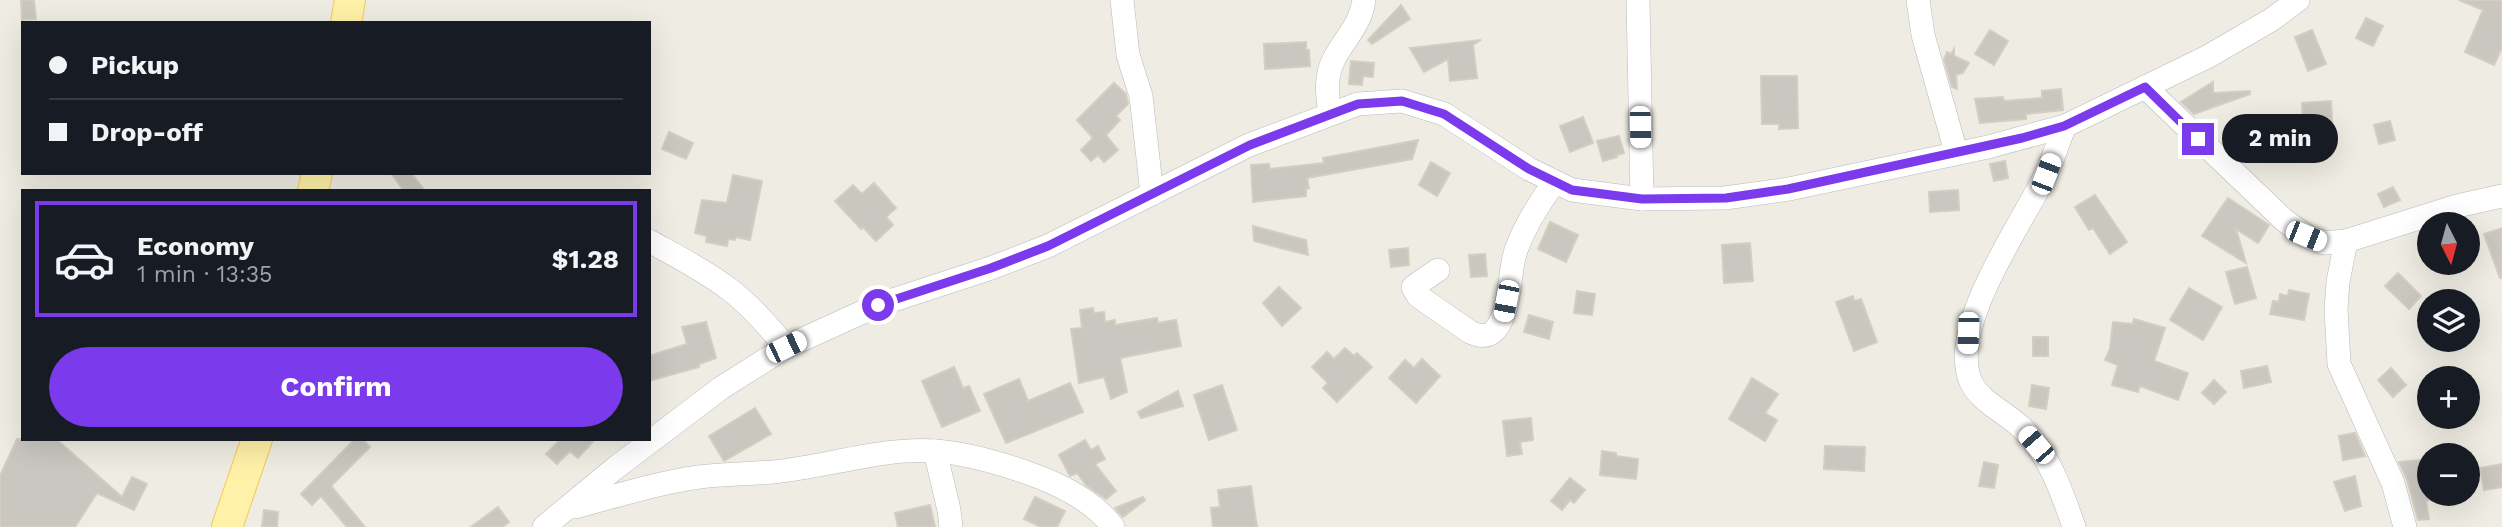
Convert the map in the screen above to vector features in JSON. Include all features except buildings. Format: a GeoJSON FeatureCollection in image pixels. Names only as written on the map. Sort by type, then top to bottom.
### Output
{"type":"FeatureCollection","features":[{"type":"Feature","properties":{"kind":"main road"},"geometry":{"type":"LineString","coordinates":[[346,21],[350,0]]}},
{"type":"Feature","properties":{"kind":"main road"},"geometry":{"type":"LineString","coordinates":[[227,527],[256,441]]}},
{"type":"Feature","properties":{"kind":"street"},"geometry":{"type":"LineString","coordinates":[[1122,0],[1128,55],[1141,96],[1152,194]]}},
{"type":"Feature","properties":{"kind":"street"},"geometry":{"type":"LineString","coordinates":[[1330,113],[1326,87],[1332,61],[1360,20],[1364,0]]}},
{"type":"Feature","properties":{"kind":"street"},"geometry":{"type":"LineString","coordinates":[[1638,0],[1642,199]]}},
{"type":"Feature","properties":{"kind":"street"},"geometry":{"type":"LineString","coordinates":[[1918,0],[1923,35],[1956,152]]}},
{"type":"Feature","properties":{"kind":"street"},"geometry":{"type":"LineString","coordinates":[[544,527],[614,469],[721,388],[786,347],[878,305],[1048,246],[1250,145],[1358,104],[1402,101],[1444,114],[1529,169],[1572,190],[1642,199],[1726,198],[1788,189],[2022,138],[2064,126],[2207,57],[2271,20],[2298,0]]}},
{"type":"Feature","properties":{"kind":"street"},"geometry":{"type":"LineString","coordinates":[[2145,87],[2284,220],[2306,236],[2324,243],[2346,241],[2457,206],[2502,196]]}},
{"type":"Feature","properties":{"kind":"street"},"geometry":{"type":"LineString","coordinates":[[2064,126],[2046,174],[1990,277],[1968,333],[1967,348],[1971,383],[2022,428],[2036,445],[2051,468],[2074,527]]}},
{"type":"Feature","properties":{"kind":"street"},"geometry":{"type":"LineString","coordinates":[[1438,270],[1413,287],[1418,296],[1470,332],[1478,335],[1494,331],[1503,316],[1517,249],[1536,207],[1554,183]]}},
{"type":"Feature","properties":{"kind":"street"},"geometry":{"type":"LineString","coordinates":[[2346,241],[2336,309],[2339,364],[2393,484],[2405,527]]}},
{"type":"Feature","properties":{"kind":"street"},"geometry":{"type":"LineString","coordinates":[[651,242],[729,289],[752,309],[786,347]]}},
{"type":"Feature","properties":{"kind":"street"},"geometry":{"type":"LineString","coordinates":[[565,510],[653,486],[700,477],[774,472],[881,454],[935,451],[975,457],[1057,484],[1086,500],[1113,527]]}},
{"type":"Feature","properties":{"kind":"street"},"geometry":{"type":"LineString","coordinates":[[935,451],[951,527]]}},
{"type":"Feature","properties":{"kind":"route"},"geometry":{"type":"LineString","coordinates":[[878,305],[1048,246],[1250,145],[1358,104],[1402,101],[1444,114],[1554,183],[1572,190],[1642,199],[1726,198],[1788,189],[1988,147],[2064,126],[2145,87],[2198,139]]}}]}
